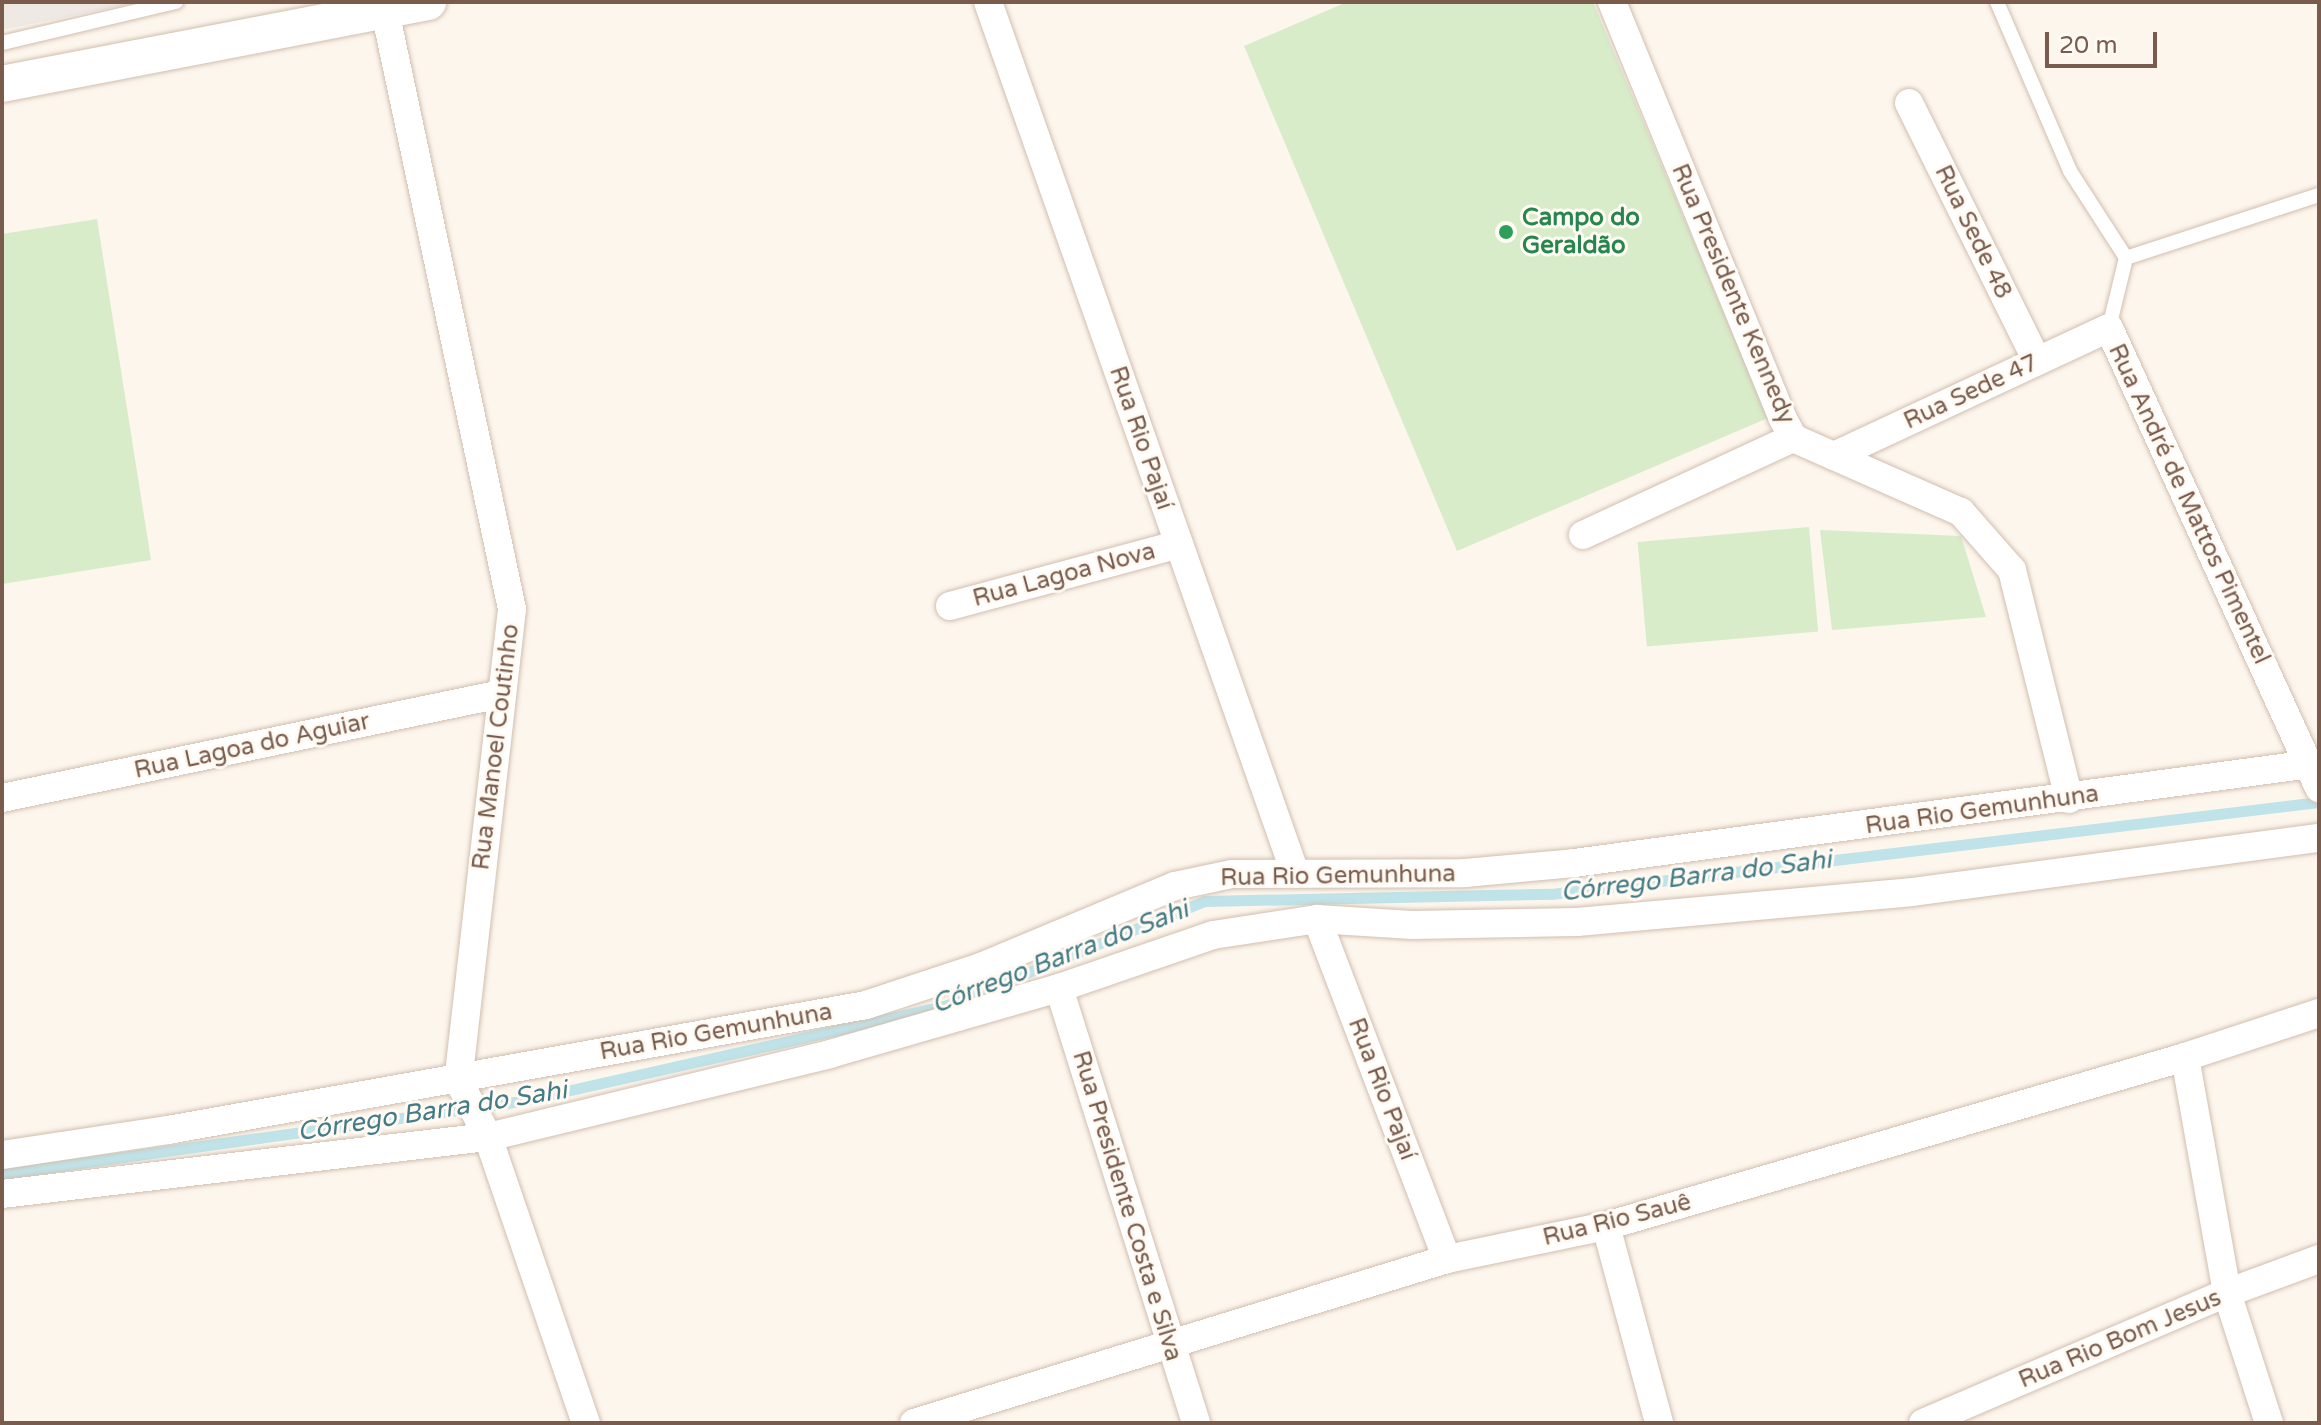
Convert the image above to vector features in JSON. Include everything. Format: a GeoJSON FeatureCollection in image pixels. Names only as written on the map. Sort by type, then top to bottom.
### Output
{"type":"FeatureCollection","features":[{"type":"Feature","properties":{"kind":"street"},"geometry":{"type":"LineString","coordinates":[[2,84],[428,2]]}},
{"type":"Feature","properties":{"kind":"street","name":"Rua Rio Pajaí"},"geometry":{"type":"LineString","coordinates":[[988,2],[1295,873]]}},
{"type":"Feature","properties":{"kind":"street","name":"Rua Presidente Kennedy"},"geometry":{"type":"LineString","coordinates":[[1612,2],[1793,438],[1961,512],[2012,570],[2069,799]]}},
{"type":"Feature","properties":{"kind":"street","name":"Rua Manoel Coutinho"},"geometry":{"type":"LineString","coordinates":[[385,11],[512,609],[458,1080]]}},
{"type":"Feature","properties":{"kind":"street","name":"Rua Sede 48"},"geometry":{"type":"LineString","coordinates":[[1909,103],[2037,361]]}},
{"type":"Feature","properties":{"kind":"street","name":"Rua Sede 47"},"geometry":{"type":"LineString","coordinates":[[1834,456],[2109,328]]}},
{"type":"Feature","properties":{"kind":"street","name":"Rua André de Mattos Pimentel"},"geometry":{"type":"LineString","coordinates":[[2109,328],[2315,772]]}},
{"type":"Feature","properties":{"kind":"street"},"geometry":{"type":"LineString","coordinates":[[1583,535],[1793,438]]}},
{"type":"Feature","properties":{"kind":"street","name":"Rua Lagoa Nova"},"geometry":{"type":"LineString","coordinates":[[950,606],[1179,544]]}},
{"type":"Feature","properties":{"kind":"street","name":"Rua Lagoa do Aguiar"},"geometry":{"type":"LineString","coordinates":[[2,798],[501,694]]}},
{"type":"Feature","properties":{"kind":"street","name":"Rua Rio Gemunhuna"},"geometry":{"type":"LineString","coordinates":[[2,1155],[458,1080],[866,1005],[981,967],[1175,886],[1232,874],[1465,873],[1574,863],[2069,799],[2315,772]]}},
{"type":"Feature","properties":{"kind":"street","name":"Rua Rio Gemunhuna"},"geometry":{"type":"LineString","coordinates":[[2,1194],[488,1137],[830,1054],[1059,988],[1213,935],[1317,919],[1412,925],[1592,921],[1912,892],[2319,838]]}},
{"type":"Feature","properties":{"kind":"street","name":"Rua Rio Pajaí"},"geometry":{"type":"LineString","coordinates":[[1317,919],[1447,1259]]}},
{"type":"Feature","properties":{"kind":"street","name":"Rua Presidente Costa e Silva"},"geometry":{"type":"LineString","coordinates":[[1059,988],[1168,1343],[1196,1423]]}},
{"type":"Feature","properties":{"kind":"street","name":"Rua Rio Sauê"},"geometry":{"type":"LineString","coordinates":[[914,1423],[1447,1259],[1606,1226],[2185,1057],[2319,1013]]}},
{"type":"Feature","properties":{"kind":"street"},"geometry":{"type":"LineString","coordinates":[[2185,1057],[2227,1293],[2269,1423]]}},
{"type":"Feature","properties":{"kind":"street"},"geometry":{"type":"LineString","coordinates":[[458,1080],[488,1137],[586,1423]]}},
{"type":"Feature","properties":{"kind":"street"},"geometry":{"type":"LineString","coordinates":[[1606,1226],[1659,1423]]}},
{"type":"Feature","properties":{"kind":"street","name":"Rua Rio Bom Jesus"},"geometry":{"type":"LineString","coordinates":[[1923,1423],[2227,1293],[2319,1259]]}},
{"type":"Feature","properties":{"kind":"lane"},"geometry":{"type":"LineString","coordinates":[[2,43],[176,2]]}},
{"type":"Feature","properties":{"kind":"lane"},"geometry":{"type":"LineString","coordinates":[[1997,2],[2070,171],[2126,258],[2319,195]]}},
{"type":"Feature","properties":{"kind":"lane","name":"Rua André de Mattos Pimentel"},"geometry":{"type":"LineString","coordinates":[[2109,328],[2126,258]]}},
{"type":"Feature","properties":{"kind":"shaded area"},"geometry":{"type":"Polygon","coordinates":[[[2,2],[140,2],[2,30],[2,2]]]}},
{"type":"Feature","properties":{"kind":"green space","name":"Campo do Geraldão"},"geometry":{"type":"Polygon","coordinates":[[[1347,2],[1593,2],[1768,418],[1457,551],[1244,46],[1347,2]]]}},
{"type":"Feature","properties":{"kind":"green space"},"geometry":{"type":"Polygon","coordinates":[[[97,219],[151,560],[2,584],[2,234],[97,219]]]}},
{"type":"Feature","properties":{"kind":"green space"},"geometry":{"type":"Polygon","coordinates":[[[1809,527],[1818,632],[1647,647],[1638,542],[1809,527]]]}},
{"type":"Feature","properties":{"kind":"green space"},"geometry":{"type":"Polygon","coordinates":[[[1820,530],[1961,536],[1986,617],[1832,630],[1820,530]]]}},
{"type":"Feature","properties":{"kind":"waterway","name":"Córrego Barra do Sahi"},"geometry":{"type":"LineString","coordinates":[[2,1174],[522,1101],[947,1005],[1205,901],[1551,894],[2319,802]]}},
{"type":"Feature","properties":{"kind":"place","name":"Campo do Geraldão"},"geometry":{"type":"Point","coordinates":[1506,232]}}]}
